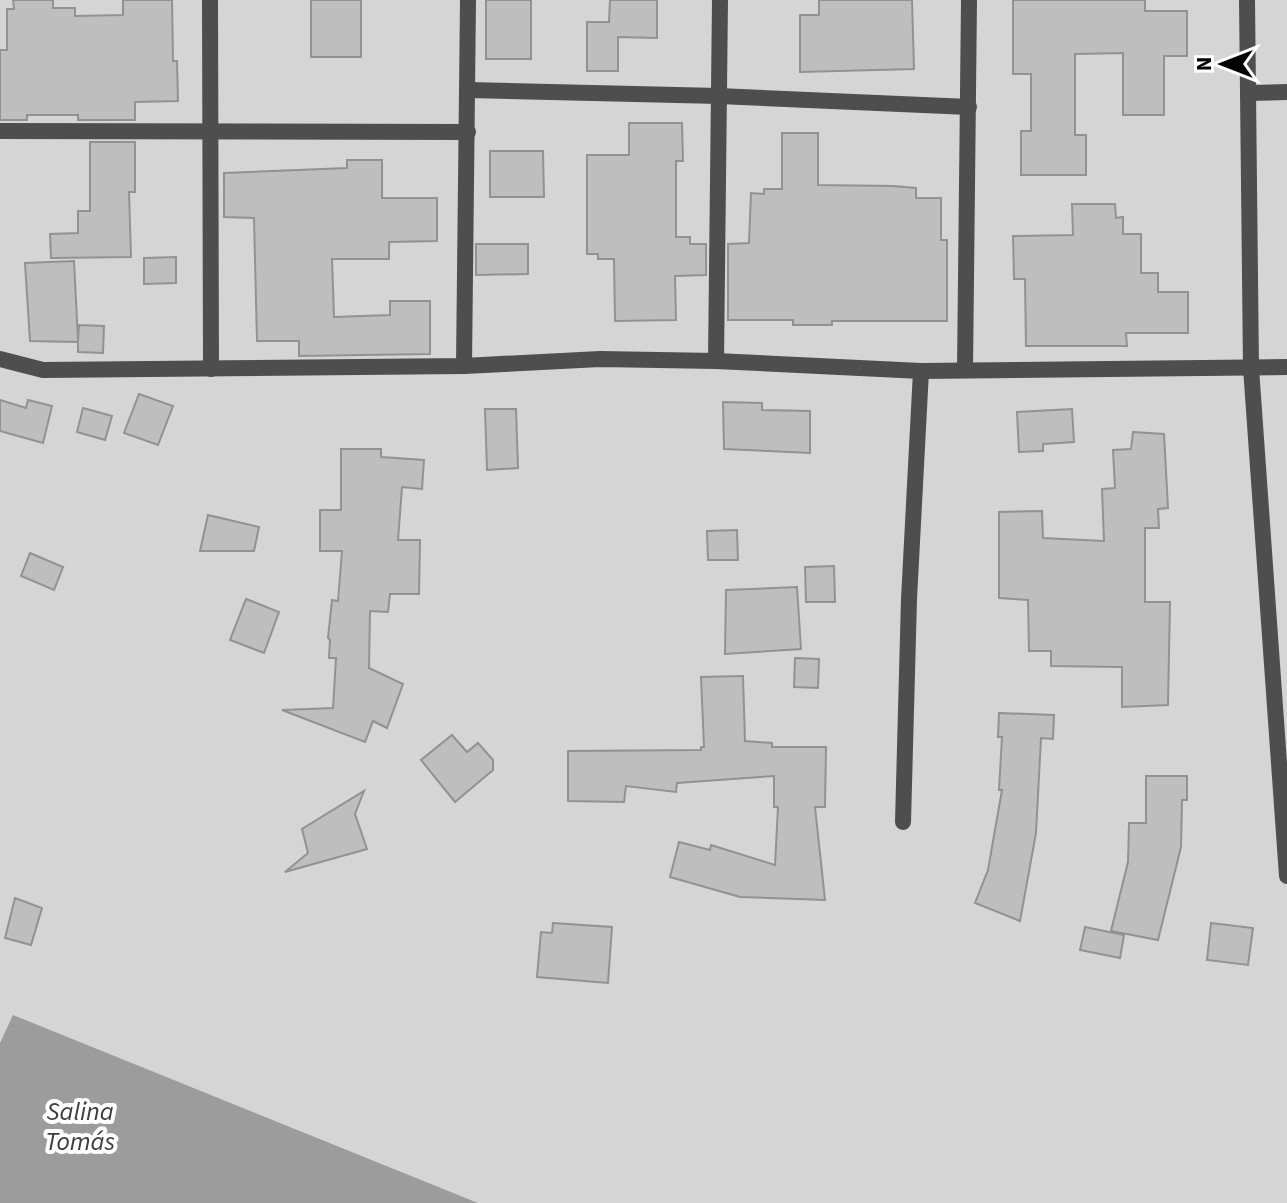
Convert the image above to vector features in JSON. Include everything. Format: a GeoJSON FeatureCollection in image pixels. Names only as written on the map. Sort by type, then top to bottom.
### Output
{"type":"FeatureCollection","features":[{"type":"Feature","properties":{"kind":"street"},"geometry":{"type":"LineString","coordinates":[[210,0],[211,369]]}},
{"type":"Feature","properties":{"kind":"street"},"geometry":{"type":"LineString","coordinates":[[464,366],[468,0]]}},
{"type":"Feature","properties":{"kind":"street"},"geometry":{"type":"LineString","coordinates":[[716,361],[720,0]]}},
{"type":"Feature","properties":{"kind":"street"},"geometry":{"type":"LineString","coordinates":[[965,370],[969,0]]}},
{"type":"Feature","properties":{"kind":"street"},"geometry":{"type":"LineString","coordinates":[[1247,0],[1251,368],[1287,876]]}},
{"type":"Feature","properties":{"kind":"street"},"geometry":{"type":"LineString","coordinates":[[468,90],[719,96],[969,107]]}},
{"type":"Feature","properties":{"kind":"street"},"geometry":{"type":"LineString","coordinates":[[1248,93],[1287,92]]}},
{"type":"Feature","properties":{"kind":"street"},"geometry":{"type":"LineString","coordinates":[[0,131],[468,132]]}},
{"type":"Feature","properties":{"kind":"street"},"geometry":{"type":"LineString","coordinates":[[0,359],[43,370],[464,366],[600,359],[921,371],[1287,367]]}},
{"type":"Feature","properties":{"kind":"street"},"geometry":{"type":"LineString","coordinates":[[903,822],[909,599],[921,371]]}},
{"type":"Feature","properties":{"kind":"shaded area"},"geometry":{"type":"Polygon","coordinates":[[[0,0],[1287,0],[1287,1203],[0,1203],[0,0]]]}},
{"type":"Feature","properties":{"kind":"water","name":"Salina Tomás"},"geometry":{"type":"Polygon","coordinates":[[[13,1015],[478,1203],[0,1203],[0,1043],[13,1015]]]}},
{"type":"Feature","properties":{"kind":"building"},"geometry":{"type":"Polygon","coordinates":[[[13,0],[53,0],[53,8],[75,8],[75,16],[123,15],[123,0],[172,0],[173,61],[177,61],[178,101],[135,102],[135,120],[78,120],[78,115],[27,115],[27,120],[0,120],[0,50],[7,50],[7,9],[14,9],[13,0]]]}},
{"type":"Feature","properties":{"kind":"building"},"geometry":{"type":"Polygon","coordinates":[[[311,0],[361,0],[361,57],[311,57],[311,0]]]}},
{"type":"Feature","properties":{"kind":"building"},"geometry":{"type":"Polygon","coordinates":[[[486,0],[531,0],[531,59],[486,59],[486,0]]]}},
{"type":"Feature","properties":{"kind":"building"},"geometry":{"type":"Polygon","coordinates":[[[610,0],[657,0],[657,38],[618,37],[618,71],[587,71],[587,22],[609,22],[610,0]]]}},
{"type":"Feature","properties":{"kind":"building"},"geometry":{"type":"Polygon","coordinates":[[[819,0],[912,0],[914,69],[800,72],[800,15],[819,15],[819,0]]]}},
{"type":"Feature","properties":{"kind":"building"},"geometry":{"type":"Polygon","coordinates":[[[1013,0],[1145,0],[1145,11],[1187,11],[1187,56],[1164,56],[1164,115],[1123,115],[1123,53],[1075,54],[1075,135],[1086,135],[1086,175],[1021,175],[1021,131],[1031,131],[1031,74],[1013,74],[1013,0]]]}},
{"type":"Feature","properties":{"kind":"building"},"geometry":{"type":"Polygon","coordinates":[[[629,123],[682,123],[683,161],[676,161],[676,237],[690,237],[690,244],[706,244],[706,275],[675,276],[676,320],[615,321],[614,259],[598,259],[598,254],[587,254],[587,155],[629,155],[629,123]]]}},
{"type":"Feature","properties":{"kind":"building"},"geometry":{"type":"Polygon","coordinates":[[[782,133],[818,133],[818,185],[916,188],[916,198],[941,198],[941,240],[947,240],[947,321],[832,321],[832,325],[793,325],[793,320],[728,320],[728,244],[749,243],[751,193],[764,194],[764,189],[782,189],[782,133]]]}},
{"type":"Feature","properties":{"kind":"building"},"geometry":{"type":"Polygon","coordinates":[[[90,142],[135,142],[135,192],[129,192],[131,257],[51,258],[50,234],[78,233],[78,211],[90,211],[90,142]]]}},
{"type":"Feature","properties":{"kind":"building"},"geometry":{"type":"Polygon","coordinates":[[[490,151],[543,151],[544,197],[490,197],[490,151]]]}},
{"type":"Feature","properties":{"kind":"building"},"geometry":{"type":"Polygon","coordinates":[[[347,160],[382,160],[382,198],[437,198],[437,241],[389,242],[389,259],[332,259],[334,317],[390,315],[390,301],[430,301],[430,354],[299,356],[299,341],[257,341],[254,218],[224,217],[224,173],[347,168],[347,160]]]}},
{"type":"Feature","properties":{"kind":"building"},"geometry":{"type":"Polygon","coordinates":[[[1072,204],[1115,204],[1116,218],[1123,217],[1123,234],[1141,234],[1141,273],[1158,273],[1158,292],[1188,292],[1188,333],[1126,333],[1127,346],[1026,346],[1025,279],[1014,279],[1013,236],[1073,235],[1072,204]]]}},
{"type":"Feature","properties":{"kind":"building"},"geometry":{"type":"Polygon","coordinates":[[[476,244],[528,244],[528,274],[476,275],[476,244]]]}},
{"type":"Feature","properties":{"kind":"building"},"geometry":{"type":"Polygon","coordinates":[[[176,257],[176,283],[144,284],[144,258],[176,257]]]}},
{"type":"Feature","properties":{"kind":"building"},"geometry":{"type":"Polygon","coordinates":[[[74,261],[78,341],[79,325],[104,326],[103,353],[78,352],[78,342],[30,341],[25,263],[74,261]]]}},
{"type":"Feature","properties":{"kind":"building"},"geometry":{"type":"Polygon","coordinates":[[[139,394],[173,406],[158,445],[124,433],[139,394]]]}},
{"type":"Feature","properties":{"kind":"building"},"geometry":{"type":"Polygon","coordinates":[[[0,400],[26,408],[28,400],[52,406],[43,443],[0,431],[0,400]]]}},
{"type":"Feature","properties":{"kind":"building"},"geometry":{"type":"Polygon","coordinates":[[[723,402],[762,403],[762,410],[810,411],[810,453],[724,449],[723,402]]]}},
{"type":"Feature","properties":{"kind":"building"},"geometry":{"type":"Polygon","coordinates":[[[83,408],[112,416],[105,440],[77,432],[83,408]]]}},
{"type":"Feature","properties":{"kind":"building"},"geometry":{"type":"Polygon","coordinates":[[[485,409],[516,409],[518,468],[487,470],[485,409]]]}},
{"type":"Feature","properties":{"kind":"building"},"geometry":{"type":"Polygon","coordinates":[[[1072,409],[1074,442],[1043,444],[1043,451],[1019,452],[1017,412],[1072,409]]]}},
{"type":"Feature","properties":{"kind":"building"},"geometry":{"type":"Polygon","coordinates":[[[1133,432],[1164,434],[1168,508],[1158,509],[1159,528],[1145,528],[1145,602],[1170,602],[1168,705],[1122,707],[1122,667],[1051,666],[1051,651],[1029,651],[1028,600],[999,598],[999,512],[1042,511],[1043,538],[1104,541],[1102,489],[1115,488],[1113,450],[1131,449],[1133,432]]]}},
{"type":"Feature","properties":{"kind":"building"},"geometry":{"type":"Polygon","coordinates":[[[341,449],[381,449],[381,457],[424,460],[422,489],[402,487],[398,540],[420,540],[419,594],[390,594],[388,612],[370,611],[369,668],[403,684],[387,728],[373,721],[365,742],[282,710],[333,708],[336,658],[329,658],[328,638],[332,600],[338,601],[342,551],[320,551],[320,510],[341,510],[341,449]]]}},
{"type":"Feature","properties":{"kind":"building"},"geometry":{"type":"Polygon","coordinates":[[[208,515],[259,527],[254,551],[200,551],[208,515]]]}},
{"type":"Feature","properties":{"kind":"building"},"geometry":{"type":"Polygon","coordinates":[[[737,530],[738,560],[708,560],[707,531],[737,530]]]}},
{"type":"Feature","properties":{"kind":"building"},"geometry":{"type":"Polygon","coordinates":[[[30,553],[63,567],[54,590],[21,576],[30,553]]]}},
{"type":"Feature","properties":{"kind":"building"},"geometry":{"type":"Polygon","coordinates":[[[834,566],[835,602],[806,602],[805,567],[834,566]]]}},
{"type":"Feature","properties":{"kind":"building"},"geometry":{"type":"Polygon","coordinates":[[[797,587],[801,649],[725,654],[726,590],[797,587]]]}},
{"type":"Feature","properties":{"kind":"building"},"geometry":{"type":"Polygon","coordinates":[[[246,599],[279,612],[264,653],[230,640],[246,599]]]}},
{"type":"Feature","properties":{"kind":"building"},"geometry":{"type":"Polygon","coordinates":[[[795,658],[819,659],[818,688],[794,687],[795,658]]]}},
{"type":"Feature","properties":{"kind":"building"},"geometry":{"type":"Polygon","coordinates":[[[743,676],[745,741],[772,743],[772,747],[826,747],[825,807],[815,807],[825,900],[740,897],[670,877],[679,842],[710,850],[711,845],[775,865],[778,807],[774,807],[774,776],[677,783],[676,792],[626,786],[624,802],[568,801],[568,751],[701,750],[704,747],[701,677],[743,676]]]}},
{"type":"Feature","properties":{"kind":"building"},"geometry":{"type":"Polygon","coordinates":[[[999,713],[1054,715],[1053,739],[1041,738],[1036,833],[1020,921],[975,903],[988,870],[1002,790],[999,790],[1002,737],[998,737],[999,713]]]}},
{"type":"Feature","properties":{"kind":"building"},"geometry":{"type":"Polygon","coordinates":[[[452,735],[467,752],[478,743],[493,760],[493,770],[455,802],[421,760],[452,735]]]}},
{"type":"Feature","properties":{"kind":"building"},"geometry":{"type":"Polygon","coordinates":[[[1146,776],[1187,776],[1187,800],[1182,800],[1181,847],[1158,940],[1111,931],[1128,862],[1129,823],[1146,823],[1146,776]]]}},
{"type":"Feature","properties":{"kind":"building"},"geometry":{"type":"Polygon","coordinates":[[[364,791],[355,814],[367,849],[285,872],[308,853],[302,829],[364,791]]]}},
{"type":"Feature","properties":{"kind":"building"},"geometry":{"type":"Polygon","coordinates":[[[15,898],[42,908],[31,945],[5,938],[15,898]]]}},
{"type":"Feature","properties":{"kind":"building"},"geometry":{"type":"Polygon","coordinates":[[[553,923],[612,927],[608,983],[537,977],[541,932],[552,933],[553,923]]]}},
{"type":"Feature","properties":{"kind":"building"},"geometry":{"type":"Polygon","coordinates":[[[1211,923],[1253,928],[1248,965],[1207,960],[1211,923]]]}},
{"type":"Feature","properties":{"kind":"building"},"geometry":{"type":"Polygon","coordinates":[[[1085,927],[1124,935],[1120,958],[1080,950],[1085,927]]]}}]}
